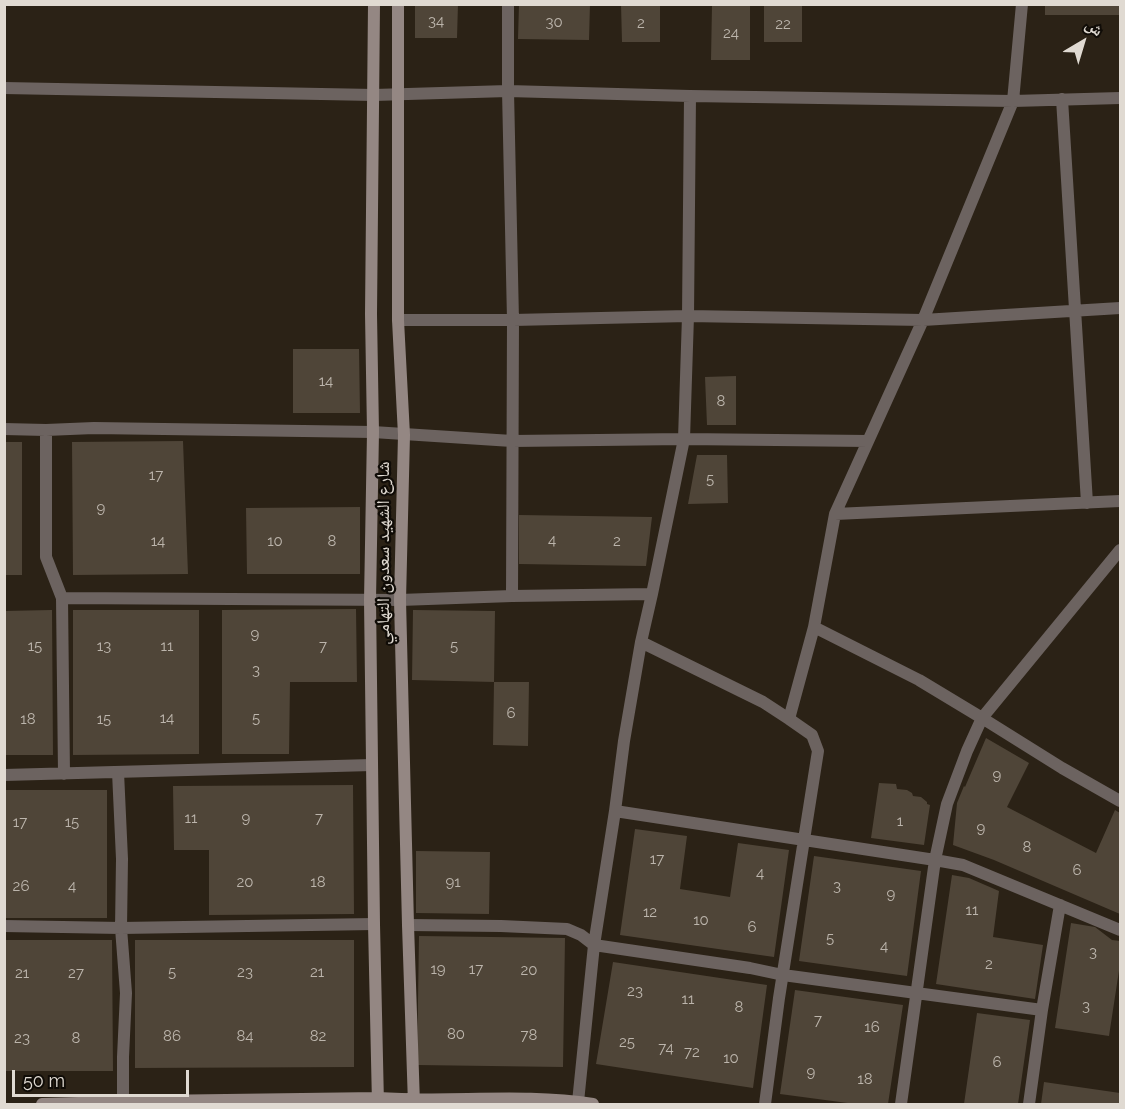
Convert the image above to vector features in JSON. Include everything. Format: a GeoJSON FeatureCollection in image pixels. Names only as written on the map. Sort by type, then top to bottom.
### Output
{"type":"FeatureCollection","features":[{"type":"Feature","properties":{"kind":"street","name":"شارع الشهيد سعدون التهامي"},"geometry":{"type":"LineString","coordinates":[[374,4],[371,314],[373,432],[370,600],[378,1101]]}},
{"type":"Feature","properties":{"kind":"street","name":"شارع الشهيد سعدون التهامي"},"geometry":{"type":"LineString","coordinates":[[398,4],[398,320],[404,435],[400,600],[414,1103]]}},
{"type":"Feature","properties":{"kind":"street"},"geometry":{"type":"LineString","coordinates":[[508,4],[513,320],[512,596]]}},
{"type":"Feature","properties":{"kind":"street"},"geometry":{"type":"LineString","coordinates":[[789,719],[814,627],[835,514],[923,320],[1013,101],[1022,4]]}},
{"type":"Feature","properties":{"kind":"street"},"geometry":{"type":"LineString","coordinates":[[4,88],[374,95],[508,91],[1013,101],[1120,98]]}},
{"type":"Feature","properties":{"kind":"street"},"geometry":{"type":"LineString","coordinates":[[578,1102],[594,945],[624,741],[641,642],[684,440],[688,316],[690,96]]}},
{"type":"Feature","properties":{"kind":"street"},"geometry":{"type":"LineString","coordinates":[[1062,99],[1087,503]]}},
{"type":"Feature","properties":{"kind":"street"},"geometry":{"type":"LineString","coordinates":[[398,320],[688,316],[923,320],[1120,308]]}},
{"type":"Feature","properties":{"kind":"street"},"geometry":{"type":"LineString","coordinates":[[4,429],[373,432],[512,441],[868,441]]}},
{"type":"Feature","properties":{"kind":"street"},"geometry":{"type":"LineString","coordinates":[[46,430],[46,557],[62,598],[64,774]]}},
{"type":"Feature","properties":{"kind":"street"},"geometry":{"type":"LineString","coordinates":[[835,514],[1120,501]]}},
{"type":"Feature","properties":{"kind":"street"},"geometry":{"type":"LineString","coordinates":[[901,1104],[934,860],[947,804],[967,751],[982,718],[1120,550]]}},
{"type":"Feature","properties":{"kind":"street"},"geometry":{"type":"LineString","coordinates":[[62,598],[400,600],[652,594]]}},
{"type":"Feature","properties":{"kind":"street"},"geometry":{"type":"LineString","coordinates":[[814,627],[919,680],[1120,801]]}},
{"type":"Feature","properties":{"kind":"street"},"geometry":{"type":"LineString","coordinates":[[641,642],[763,702],[813,735],[818,751],[778,998],[765,1104]]}},
{"type":"Feature","properties":{"kind":"street"},"geometry":{"type":"LineString","coordinates":[[4,775],[372,765]]}},
{"type":"Feature","properties":{"kind":"street"},"geometry":{"type":"LineString","coordinates":[[118,772],[122,859],[121,928],[126,993],[123,1102]]}},
{"type":"Feature","properties":{"kind":"street"},"geometry":{"type":"LineString","coordinates":[[615,811],[963,864],[1120,930]]}},
{"type":"Feature","properties":{"kind":"street"},"geometry":{"type":"LineString","coordinates":[[1029,1104],[1060,905]]}},
{"type":"Feature","properties":{"kind":"street"},"geometry":{"type":"LineString","coordinates":[[4,926],[121,928],[374,924]]}},
{"type":"Feature","properties":{"kind":"street"},"geometry":{"type":"LineString","coordinates":[[408,925],[567,929],[581,934],[594,945],[783,975],[1042,1010]]}},
{"type":"Feature","properties":{"kind":"street"},"geometry":{"type":"LineString","coordinates":[[42,1104],[378,1101],[414,1103],[515,1099],[593,1104]]}},
{"type":"Feature","properties":{"kind":"building"},"geometry":{"type":"Polygon","coordinates":[[[415,4],[458,4],[457,38],[415,38],[415,4]]]}},
{"type":"Feature","properties":{"kind":"building"},"geometry":{"type":"Polygon","coordinates":[[[519,4],[590,4],[589,40],[518,39],[519,4]]]}},
{"type":"Feature","properties":{"kind":"building"},"geometry":{"type":"Polygon","coordinates":[[[621,4],[660,4],[660,42],[622,42],[621,4]]]}},
{"type":"Feature","properties":{"kind":"building"},"geometry":{"type":"Polygon","coordinates":[[[1045,4],[1120,4],[1120,15],[1045,15],[1045,4]]]}},
{"type":"Feature","properties":{"kind":"building"},"geometry":{"type":"Polygon","coordinates":[[[712,5],[750,5],[750,60],[711,60],[712,5]]]}},
{"type":"Feature","properties":{"kind":"building"},"geometry":{"type":"Polygon","coordinates":[[[764,5],[802,5],[802,42],[764,42],[764,5]]]}},
{"type":"Feature","properties":{"kind":"building"},"geometry":{"type":"Polygon","coordinates":[[[293,349],[359,349],[360,413],[293,413],[293,349]]]}},
{"type":"Feature","properties":{"kind":"building"},"geometry":{"type":"Polygon","coordinates":[[[736,376],[736,425],[707,425],[705,377],[736,376]]]}},
{"type":"Feature","properties":{"kind":"building"},"geometry":{"type":"Polygon","coordinates":[[[183,441],[188,574],[73,575],[72,442],[183,441]]]}},
{"type":"Feature","properties":{"kind":"building"},"geometry":{"type":"Polygon","coordinates":[[[4,442],[22,442],[22,575],[4,575],[4,442]]]}},
{"type":"Feature","properties":{"kind":"building"},"geometry":{"type":"Polygon","coordinates":[[[697,455],[727,455],[728,503],[688,504],[697,455]]]}},
{"type":"Feature","properties":{"kind":"building"},"geometry":{"type":"Polygon","coordinates":[[[360,507],[360,574],[247,574],[246,508],[360,507]]]}},
{"type":"Feature","properties":{"kind":"building"},"geometry":{"type":"Polygon","coordinates":[[[519,515],[652,517],[646,566],[519,564],[519,515]]]}},
{"type":"Feature","properties":{"kind":"building"},"geometry":{"type":"Polygon","coordinates":[[[356,609],[357,682],[290,682],[289,754],[222,754],[222,610],[356,609]]]}},
{"type":"Feature","properties":{"kind":"building"},"geometry":{"type":"Polygon","coordinates":[[[52,610],[53,755],[4,755],[4,611],[52,610]]]}},
{"type":"Feature","properties":{"kind":"building"},"geometry":{"type":"Polygon","coordinates":[[[73,610],[199,610],[199,754],[73,755],[73,610]]]}},
{"type":"Feature","properties":{"kind":"building"},"geometry":{"type":"Polygon","coordinates":[[[413,610],[495,611],[494,682],[412,680],[413,610]]]}},
{"type":"Feature","properties":{"kind":"building"},"geometry":{"type":"Polygon","coordinates":[[[494,682],[529,682],[528,746],[493,745],[494,682]]]}},
{"type":"Feature","properties":{"kind":"building"},"geometry":{"type":"Polygon","coordinates":[[[986,738],[1029,763],[1007,807],[1096,853],[1115,810],[1120,813],[1120,914],[953,845],[957,803],[986,738]]]}},
{"type":"Feature","properties":{"kind":"building"},"geometry":{"type":"Polygon","coordinates":[[[879,783],[896,784],[897,789],[907,790],[930,805],[924,845],[871,838],[879,783]]]}},
{"type":"Feature","properties":{"kind":"building"},"geometry":{"type":"Polygon","coordinates":[[[353,785],[354,914],[209,915],[209,850],[174,850],[173,786],[353,785]]]}},
{"type":"Feature","properties":{"kind":"building"},"geometry":{"type":"Polygon","coordinates":[[[4,790],[107,790],[107,918],[4,918],[4,790]]]}},
{"type":"Feature","properties":{"kind":"building"},"geometry":{"type":"Polygon","coordinates":[[[635,829],[687,836],[680,889],[730,897],[738,843],[789,850],[774,957],[620,935],[635,829]]]}},
{"type":"Feature","properties":{"kind":"building"},"geometry":{"type":"Polygon","coordinates":[[[416,851],[490,852],[489,914],[416,913],[416,851]]]}},
{"type":"Feature","properties":{"kind":"building"},"geometry":{"type":"Polygon","coordinates":[[[814,856],[921,871],[907,976],[799,961],[814,856]]]}},
{"type":"Feature","properties":{"kind":"building"},"geometry":{"type":"Polygon","coordinates":[[[952,875],[969,878],[999,891],[993,937],[1043,945],[1035,999],[936,984],[952,875]]]}},
{"type":"Feature","properties":{"kind":"building"},"geometry":{"type":"Polygon","coordinates":[[[1071,923],[1095,927],[1112,940],[1120,941],[1120,964],[1109,1036],[1055,1028],[1071,923]]]}},
{"type":"Feature","properties":{"kind":"building"},"geometry":{"type":"Polygon","coordinates":[[[419,936],[565,938],[563,1067],[417,1065],[419,936]]]}},
{"type":"Feature","properties":{"kind":"building"},"geometry":{"type":"Polygon","coordinates":[[[4,940],[112,940],[113,1071],[4,1071],[4,940]]]}},
{"type":"Feature","properties":{"kind":"building"},"geometry":{"type":"Polygon","coordinates":[[[135,940],[354,940],[354,1067],[135,1068],[135,940]]]}},
{"type":"Feature","properties":{"kind":"building"},"geometry":{"type":"Polygon","coordinates":[[[613,962],[767,985],[753,1088],[596,1064],[613,962]]]}},
{"type":"Feature","properties":{"kind":"building"},"geometry":{"type":"Polygon","coordinates":[[[795,990],[903,1005],[888,1104],[855,1104],[780,1094],[795,990]]]}},
{"type":"Feature","properties":{"kind":"building"},"geometry":{"type":"Polygon","coordinates":[[[977,1013],[1030,1020],[1018,1104],[964,1104],[977,1013]]]}},
{"type":"Feature","properties":{"kind":"building"},"geometry":{"type":"Polygon","coordinates":[[[1044,1082],[1120,1093],[1120,1104],[1041,1104],[1044,1082]]]}}]}
